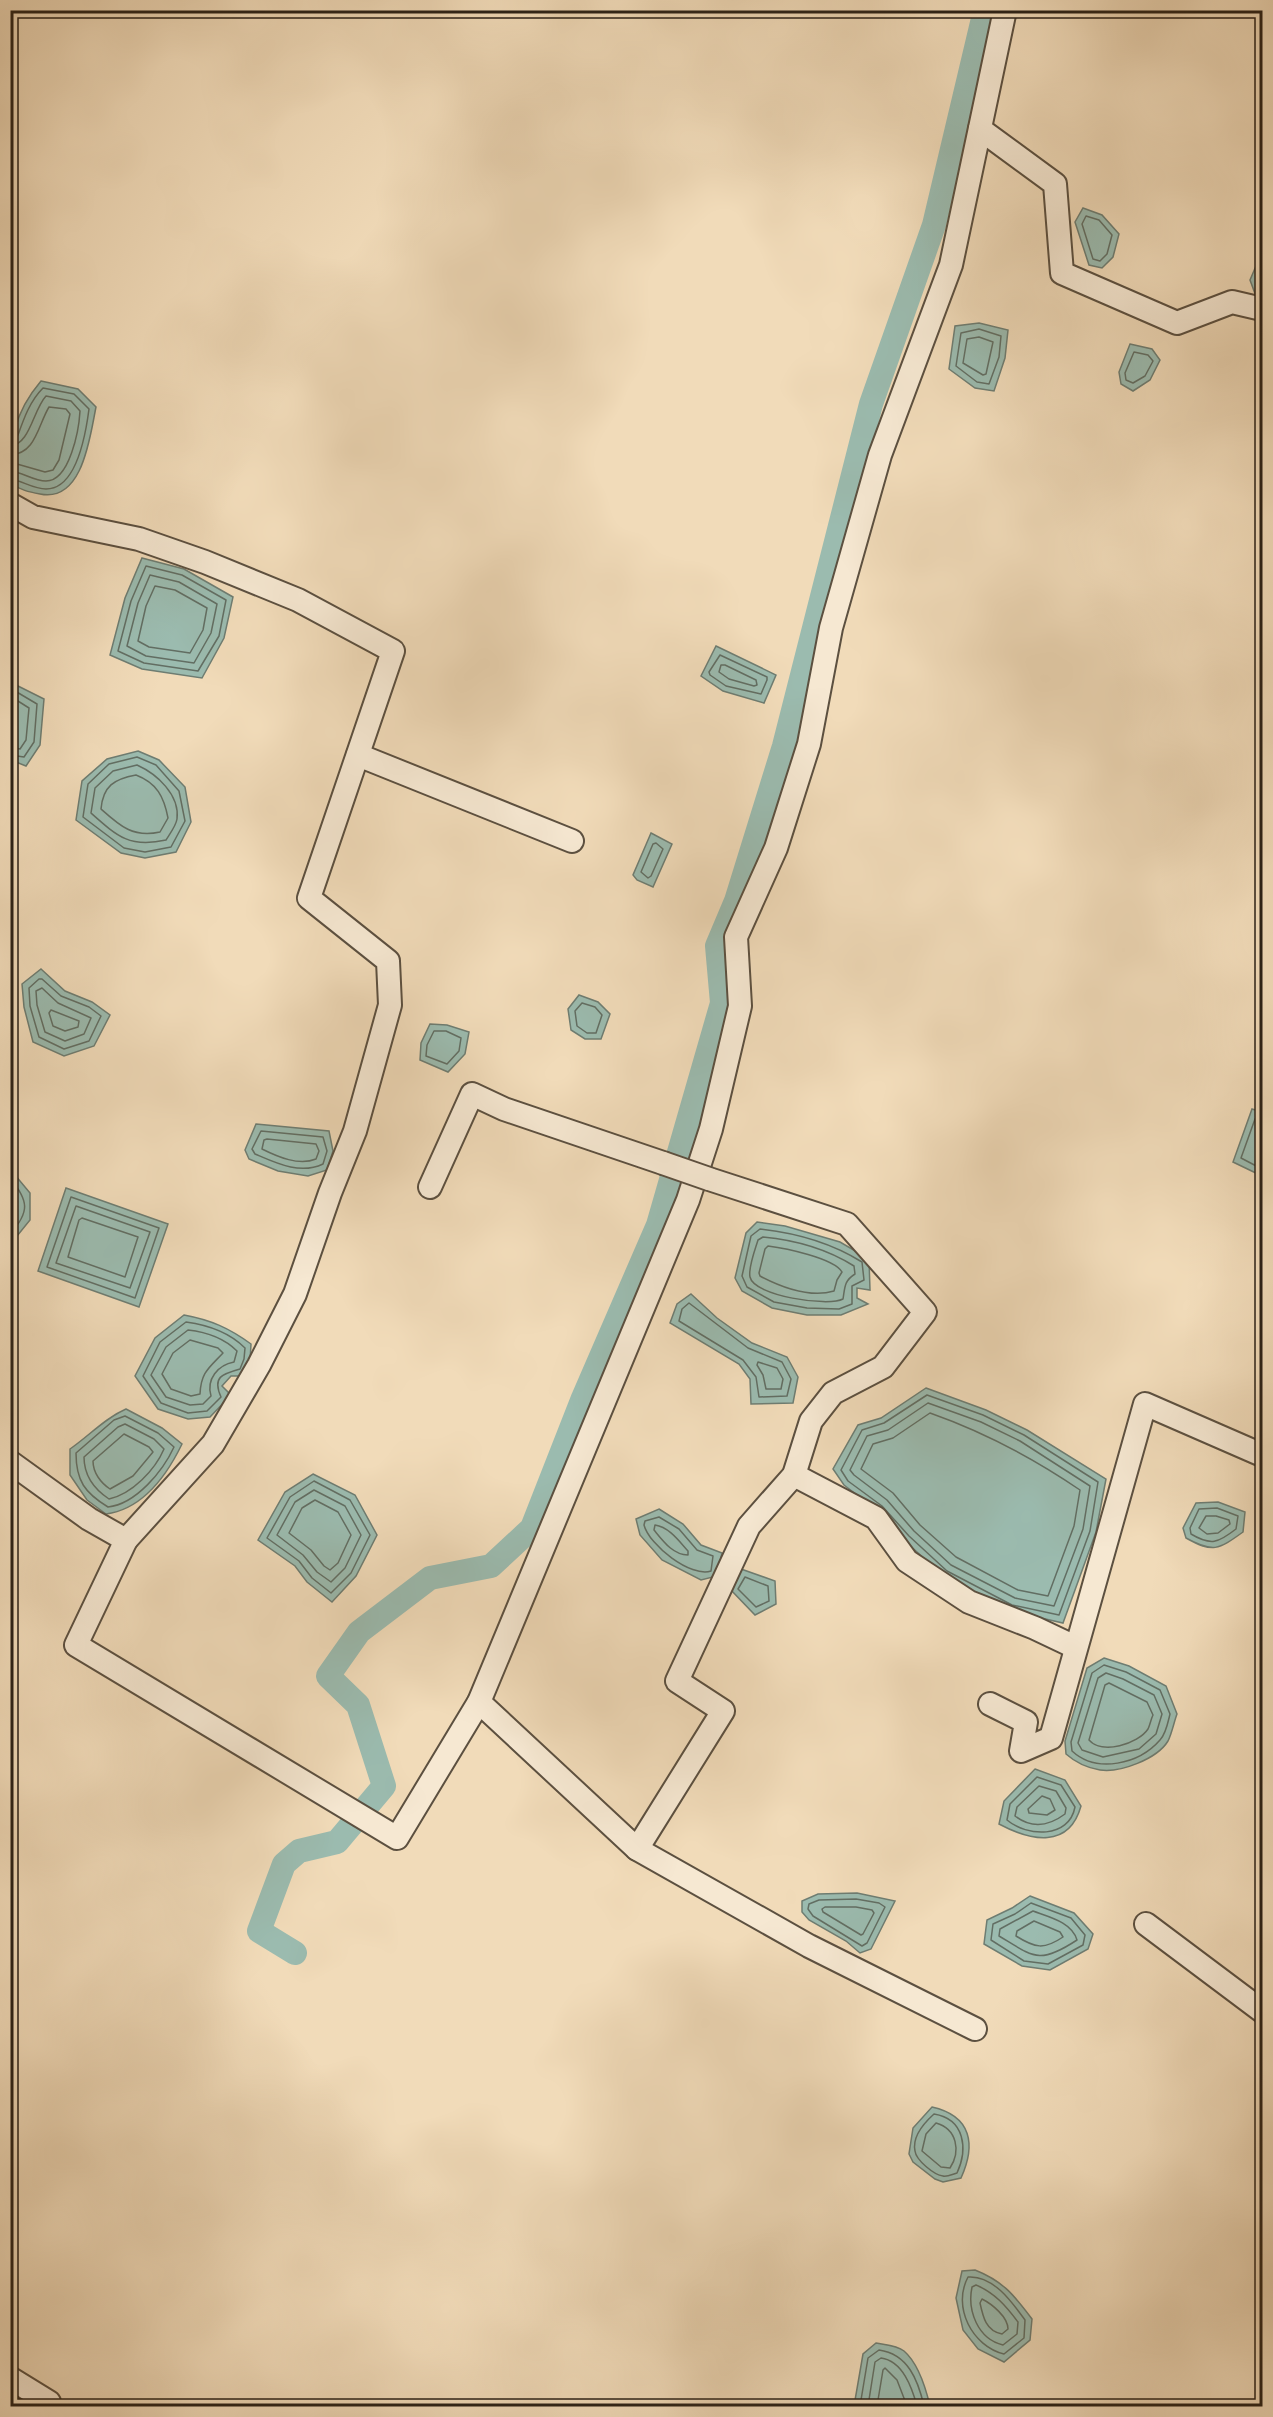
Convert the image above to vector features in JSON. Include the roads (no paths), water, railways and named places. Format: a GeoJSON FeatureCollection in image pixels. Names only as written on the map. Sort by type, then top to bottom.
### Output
{"type":"FeatureCollection","features":[{"type":"Feature","properties":{"kind":"street"},"geometry":{"type":"LineString","coordinates":[[10,504],[33,517],[139,539],[205,562],[298,600],[393,651],[309,898],[388,961],[390,1005],[356,1131],[330,1193],[295,1294],[259,1365],[213,1444],[126,1540],[76,1645],[397,1838],[479,1702],[688,1200],[711,1129],[740,1006],[736,937],[776,848],[809,744],[831,628],[880,455],[951,265],[1005,10]]}},
{"type":"Feature","properties":{"kind":"street"},"geometry":{"type":"LineString","coordinates":[[980,129],[1054,184],[1062,273],[1177,323],[1232,302],[1263,309]]}},
{"type":"Feature","properties":{"kind":"street"},"geometry":{"type":"LineString","coordinates":[[358,755],[572,841]]}},
{"type":"Feature","properties":{"kind":"street"},"geometry":{"type":"LineString","coordinates":[[430,1187],[472,1094],[504,1109],[847,1224],[925,1312],[883,1368],[833,1393],[812,1421],[794,1475],[749,1526],[677,1681],[723,1711],[637,1849]]}},
{"type":"Feature","properties":{"kind":"street"},"geometry":{"type":"LineString","coordinates":[[990,1704],[1026,1722],[1021,1751],[1051,1738],[1145,1404],[1263,1455]]}},
{"type":"Feature","properties":{"kind":"street"},"geometry":{"type":"LineString","coordinates":[[10,1462],[89,1519],[126,1540]]}},
{"type":"Feature","properties":{"kind":"street"},"geometry":{"type":"LineString","coordinates":[[794,1475],[876,1518],[907,1561],[969,1602],[1035,1628],[1075,1647]]}},
{"type":"Feature","properties":{"kind":"street"},"geometry":{"type":"LineString","coordinates":[[479,1702],[637,1849],[809,1946],[975,2030]]}},
{"type":"Feature","properties":{"kind":"street"},"geometry":{"type":"LineString","coordinates":[[1146,1924],[1263,2011]]}},
{"type":"Feature","properties":{"kind":"street"},"geometry":{"type":"LineString","coordinates":[[10,2378],[49,2402],[46,2406]]}},
{"type":"Feature","properties":{"kind":"water"},"geometry":{"type":"Polygon","coordinates":[[[1083,208],[1102,215],[1119,234],[1113,257],[1102,268],[1089,265],[1075,222],[1083,208]]]}},
{"type":"Feature","properties":{"kind":"water"},"geometry":{"type":"Polygon","coordinates":[[[1262,252],[1262,300],[1257,299],[1250,280],[1262,252]]]}},
{"type":"Feature","properties":{"kind":"water"},"geometry":{"type":"Polygon","coordinates":[[[979,323],[1008,330],[1005,358],[994,391],[975,388],[949,369],[955,326],[979,323]]]}},
{"type":"Feature","properties":{"kind":"water"},"geometry":{"type":"Polygon","coordinates":[[[1130,344],[1152,349],[1160,360],[1150,380],[1133,391],[1121,384],[1119,372],[1130,344]]]}},
{"type":"Feature","properties":{"kind":"water"},"geometry":{"type":"Polygon","coordinates":[[[41,381],[78,389],[96,407],[82,465],[66,488],[55,494],[28,491],[11,483],[11,454],[15,429],[24,405],[41,381]]]}},
{"type":"Feature","properties":{"kind":"water"},"geometry":{"type":"Polygon","coordinates":[[[142,558],[184,569],[233,597],[224,638],[202,678],[142,669],[110,655],[125,598],[142,558]]]}},
{"type":"Feature","properties":{"kind":"water"},"geometry":{"type":"Polygon","coordinates":[[[716,646],[776,675],[764,703],[723,691],[701,676],[716,646]]]}},
{"type":"Feature","properties":{"kind":"water"},"geometry":{"type":"Polygon","coordinates":[[[10,682],[44,699],[40,745],[26,766],[11,760],[10,682]]]}},
{"type":"Feature","properties":{"kind":"water"},"geometry":{"type":"Polygon","coordinates":[[[138,751],[159,760],[185,787],[191,822],[176,852],[145,858],[121,853],[76,820],[82,781],[107,759],[138,751]]]}},
{"type":"Feature","properties":{"kind":"water"},"geometry":{"type":"Polygon","coordinates":[[[651,833],[672,844],[653,887],[637,880],[633,875],[651,833]]]}},
{"type":"Feature","properties":{"kind":"water"},"geometry":{"type":"Polygon","coordinates":[[[41,969],[65,991],[92,1002],[110,1015],[94,1046],[64,1056],[33,1042],[24,1007],[22,984],[41,969]]]}},
{"type":"Feature","properties":{"kind":"water"},"geometry":{"type":"Polygon","coordinates":[[[579,995],[598,1002],[610,1014],[601,1039],[585,1039],[571,1030],[568,1009],[579,995]]]}},
{"type":"Feature","properties":{"kind":"water"},"geometry":{"type":"Polygon","coordinates":[[[430,1024],[447,1025],[469,1032],[465,1054],[448,1072],[420,1060],[421,1043],[430,1024]]]}},
{"type":"Feature","properties":{"kind":"water"},"geometry":{"type":"Polygon","coordinates":[[[1252,1109],[1262,1112],[1262,1176],[1233,1162],[1252,1109]]]}},
{"type":"Feature","properties":{"kind":"water"},"geometry":{"type":"Polygon","coordinates":[[[256,1124],[329,1131],[333,1151],[327,1170],[308,1176],[278,1171],[249,1159],[245,1150],[256,1124]]]}},
{"type":"Feature","properties":{"kind":"water"},"geometry":{"type":"Polygon","coordinates":[[[10,1169],[30,1193],[30,1220],[13,1241],[10,1236],[10,1169]]]}},
{"type":"Feature","properties":{"kind":"water"},"geometry":{"type":"Polygon","coordinates":[[[66,1188],[168,1224],[139,1307],[38,1271],[66,1188]]]}},
{"type":"Feature","properties":{"kind":"water"},"geometry":{"type":"Polygon","coordinates":[[[757,1222],[785,1226],[840,1242],[869,1259],[870,1290],[857,1288],[857,1298],[868,1304],[841,1315],[807,1315],[772,1308],[742,1291],[735,1278],[746,1233],[757,1222]]]}},
{"type":"Feature","properties":{"kind":"water"},"geometry":{"type":"Polygon","coordinates":[[[691,1294],[717,1318],[752,1343],[787,1357],[798,1377],[793,1403],[751,1404],[750,1379],[739,1364],[670,1323],[677,1304],[691,1294]]]}},
{"type":"Feature","properties":{"kind":"water"},"geometry":{"type":"Polygon","coordinates":[[[184,1315],[219,1325],[251,1344],[250,1361],[243,1376],[231,1376],[222,1386],[231,1395],[210,1417],[188,1419],[158,1409],[135,1376],[155,1338],[184,1315]]]}},
{"type":"Feature","properties":{"kind":"water"},"geometry":{"type":"Polygon","coordinates":[[[926,1388],[986,1410],[1027,1430],[1106,1479],[1096,1532],[1063,1623],[1011,1611],[943,1576],[904,1540],[878,1511],[844,1485],[833,1469],[858,1425],[881,1418],[926,1388]]]}},
{"type":"Feature","properties":{"kind":"water"},"geometry":{"type":"Polygon","coordinates":[[[126,1409],[162,1428],[182,1444],[169,1467],[152,1489],[131,1505],[106,1514],[87,1500],[70,1475],[70,1449],[104,1422],[126,1409]]]}},
{"type":"Feature","properties":{"kind":"water"},"geometry":{"type":"Polygon","coordinates":[[[313,1474],[355,1495],[377,1535],[356,1576],[332,1602],[307,1582],[295,1566],[258,1540],[285,1492],[313,1474]]]}},
{"type":"Feature","properties":{"kind":"water"},"geometry":{"type":"Polygon","coordinates":[[[1218,1502],[1245,1512],[1243,1532],[1227,1543],[1215,1547],[1203,1546],[1186,1538],[1183,1528],[1196,1503],[1218,1502]]]}},
{"type":"Feature","properties":{"kind":"water"},"geometry":{"type":"Polygon","coordinates":[[[659,1509],[683,1524],[701,1545],[722,1553],[717,1576],[701,1580],[662,1560],[640,1535],[636,1519],[659,1509]]]}},
{"type":"Feature","properties":{"kind":"water"},"geometry":{"type":"Polygon","coordinates":[[[741,1569],[775,1581],[776,1604],[755,1615],[731,1590],[741,1569]]]}},
{"type":"Feature","properties":{"kind":"water"},"geometry":{"type":"Polygon","coordinates":[[[1104,1658],[1129,1666],[1166,1686],[1177,1714],[1168,1741],[1156,1754],[1127,1767],[1100,1770],[1073,1760],[1066,1754],[1065,1741],[1087,1668],[1104,1658]]]}},
{"type":"Feature","properties":{"kind":"water"},"geometry":{"type":"Polygon","coordinates":[[[1035,1769],[1065,1780],[1081,1806],[1068,1829],[1048,1838],[1024,1834],[999,1824],[1004,1801],[1035,1769]]]}},
{"type":"Feature","properties":{"kind":"water"},"geometry":{"type":"Polygon","coordinates":[[[857,1893],[895,1901],[871,1949],[860,1953],[846,1941],[809,1920],[802,1912],[802,1901],[818,1894],[857,1893]]]}},
{"type":"Feature","properties":{"kind":"water"},"geometry":{"type":"Polygon","coordinates":[[[1030,1896],[1074,1913],[1093,1934],[1088,1949],[1050,1970],[1022,1966],[984,1944],[987,1920],[1030,1896]]]}},
{"type":"Feature","properties":{"kind":"water"},"geometry":{"type":"Polygon","coordinates":[[[932,2107],[956,2117],[967,2134],[968,2154],[961,2178],[943,2182],[935,2179],[913,2162],[909,2154],[913,2128],[932,2107]]]}},
{"type":"Feature","properties":{"kind":"water"},"geometry":{"type":"Polygon","coordinates":[[[975,2270],[993,2279],[1007,2290],[1032,2319],[1030,2340],[1004,2362],[978,2349],[963,2330],[956,2298],[962,2271],[975,2270]]]}},
{"type":"Feature","properties":{"kind":"water"},"geometry":{"type":"Polygon","coordinates":[[[876,2343],[898,2348],[909,2356],[921,2377],[930,2406],[854,2406],[863,2354],[876,2343]]]}},
{"type":"Feature","properties":{"kind":"waterway"},"geometry":{"type":"LineString","coordinates":[[295,1953],[259,1931],[284,1864],[299,1851],[337,1842],[384,1786],[358,1705],[328,1676],[359,1632],[430,1578],[491,1566],[532,1528],[583,1398],[658,1225],[722,1003],[717,946],[736,901],[784,746],[871,404],[934,225],[985,10]]}}]}
